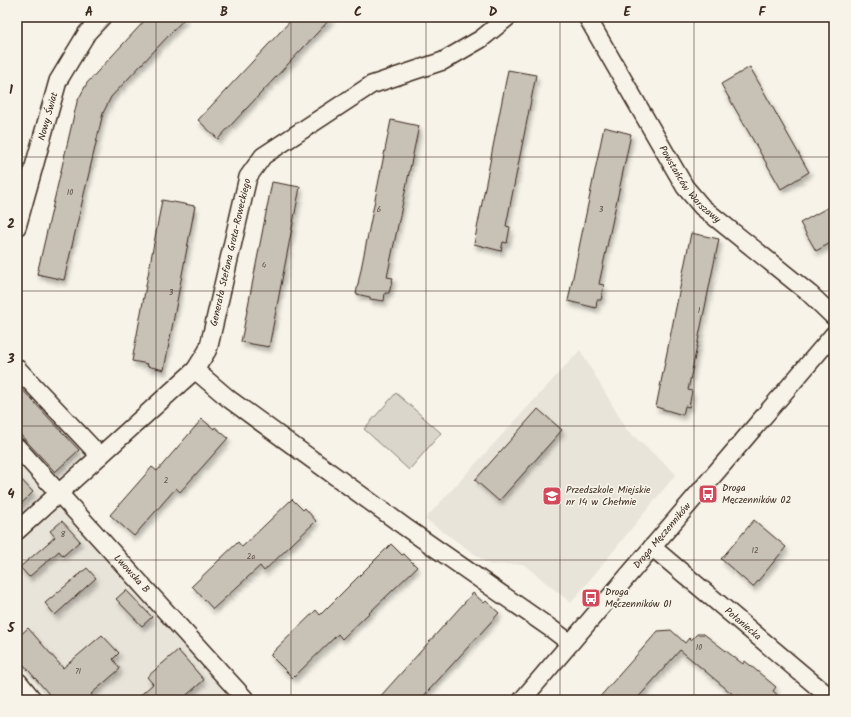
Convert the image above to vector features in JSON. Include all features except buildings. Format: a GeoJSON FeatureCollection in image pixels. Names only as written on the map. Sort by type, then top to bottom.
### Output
{"type":"FeatureCollection","features":[{"type":"Feature","properties":{"kind":"main road"},"geometry":{"type":"LineString","coordinates":[[17,684],[30,700]]}},
{"type":"Feature","properties":{"kind":"street","name":"Nowy Świat"},"geometry":{"type":"LineString","coordinates":[[17,227],[58,81],[87,33],[102,17]]}},
{"type":"Feature","properties":{"kind":"street","name":"Generała Stefana Grota-Roweckiego"},"geometry":{"type":"LineString","coordinates":[[17,531],[195,370],[209,346],[248,177],[263,156],[371,85],[442,62],[481,39],[508,17]]}},
{"type":"Feature","properties":{"kind":"street","name":"Powstańców Warszawy"},"geometry":{"type":"LineString","coordinates":[[587,17],[685,187],[702,207],[810,294],[834,317]]}},
{"type":"Feature","properties":{"kind":"street","name":"Droga Męczenników"},"geometry":{"type":"LineString","coordinates":[[522,700],[834,334]]}},
{"type":"Feature","properties":{"kind":"street"},"geometry":{"type":"LineString","coordinates":[[17,368],[100,456]]}},
{"type":"Feature","properties":{"kind":"street"},"geometry":{"type":"LineString","coordinates":[[195,370],[229,399],[405,527],[570,643]]}},
{"type":"Feature","properties":{"kind":"street","name":"Lwowska B"},"geometry":{"type":"LineString","coordinates":[[17,447],[246,700]]}},
{"type":"Feature","properties":{"kind":"street","name":"Połaniecka"},"geometry":{"type":"LineString","coordinates":[[652,547],[833,700]]}},
{"type":"Feature","properties":{"kind":"shaded area","name":"Przedszkole Miejskie nr 14 w Chełmie"},"geometry":{"type":"Polygon","coordinates":[[[580,350],[627,430],[676,474],[571,603],[523,564],[490,565],[425,519],[580,350]]]}},
{"type":"Feature","properties":{"kind":"shaded area"},"geometry":{"type":"Polygon","coordinates":[[[17,367],[97,453],[17,525],[17,367]]]}},
{"type":"Feature","properties":{"kind":"shaded area"},"geometry":{"type":"Polygon","coordinates":[[[396,393],[441,433],[409,470],[364,429],[396,393]]]}},
{"type":"Feature","properties":{"kind":"shaded area"},"geometry":{"type":"Polygon","coordinates":[[[65,495],[255,700],[54,700],[17,657],[17,539],[65,495]]]}},
{"type":"Feature","properties":{"kind":"place","name":"Droga Męczenników 02"},"geometry":{"type":"Point","coordinates":[708,494]}},
{"type":"Feature","properties":{"kind":"place","name":"Przedszkole Miejskie nr 14 w Chełmie"},"geometry":{"type":"Point","coordinates":[552,496]}},
{"type":"Feature","properties":{"kind":"place","name":"Droga Męczenników 01"},"geometry":{"type":"Point","coordinates":[591,598]}}]}
